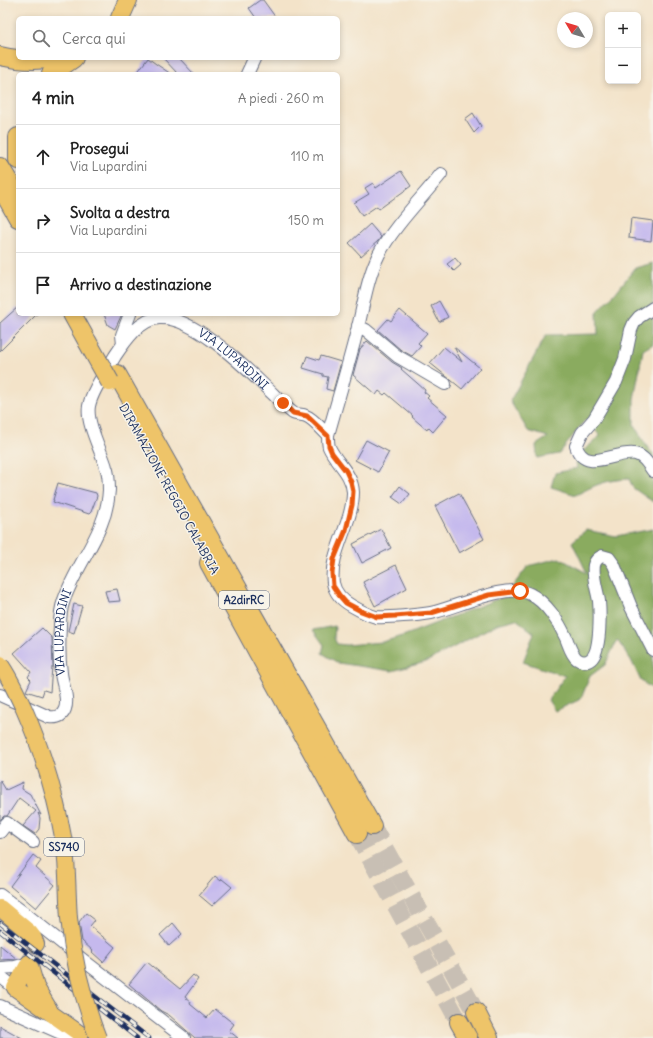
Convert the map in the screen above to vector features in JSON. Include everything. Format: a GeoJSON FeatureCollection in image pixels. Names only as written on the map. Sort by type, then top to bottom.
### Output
{"type":"FeatureCollection","features":[{"type":"Feature","properties":{"kind":"highway"},"geometry":{"type":"LineString","coordinates":[[121,16],[128,0]]}},
{"type":"Feature","properties":{"kind":"highway"},"geometry":{"type":"LineString","coordinates":[[0,56],[16,60]]}},
{"type":"Feature","properties":{"kind":"highway"},"geometry":{"type":"LineString","coordinates":[[18,60],[43,60]]}},
{"type":"Feature","properties":{"kind":"highway"},"geometry":{"type":"LineString","coordinates":[[53,72],[71,60]]}},
{"type":"Feature","properties":{"kind":"highway"},"geometry":{"type":"LineString","coordinates":[[0,167],[16,195]]}},
{"type":"Feature","properties":{"kind":"highway"},"geometry":{"type":"LineString","coordinates":[[0,186],[16,214]]}},
{"type":"Feature","properties":{"kind":"highway","name":"DIRAMAZIONE REGGIO CALABRIA"},"geometry":{"type":"LineString","coordinates":[[74,316],[92,338],[364,830]]}},
{"type":"Feature","properties":{"kind":"highway","name":"DIRAMAZIONE REGGIO CALABRIA"},"geometry":{"type":"LineString","coordinates":[[86,316],[92,338]]}},
{"type":"Feature","properties":{"kind":"highway"},"geometry":{"type":"LineString","coordinates":[[476,1012],[489,1038]]}},
{"type":"Feature","properties":{"kind":"highway"},"geometry":{"type":"LineString","coordinates":[[459,1022],[468,1038]]}},
{"type":"Feature","properties":{"kind":"main road","name":"SS740"},"geometry":{"type":"LineString","coordinates":[[0,664],[18,695],[30,723],[57,804],[64,844],[69,917],[73,948],[90,1017],[98,1038]]}},
{"type":"Feature","properties":{"kind":"main road"},"geometry":{"type":"LineString","coordinates":[[0,908],[30,933],[36,944]]}},
{"type":"Feature","properties":{"kind":"main road"},"geometry":{"type":"LineString","coordinates":[[31,970],[21,992],[86,1038]]}},
{"type":"Feature","properties":{"kind":"main road"},"geometry":{"type":"LineString","coordinates":[[31,970],[36,987],[52,1014]]}},
{"type":"Feature","properties":{"kind":"street"},"geometry":{"type":"LineString","coordinates":[[248,72],[254,60]]}},
{"type":"Feature","properties":{"kind":"street"},"geometry":{"type":"LineString","coordinates":[[441,174],[401,223],[380,253],[372,270],[328,436],[329,446],[332,453],[346,471],[353,491],[352,505],[346,530],[334,559],[332,573],[333,586],[346,603],[377,617],[431,613],[489,595],[520,591],[530,594],[552,614],[560,626],[571,651],[576,658],[581,662],[586,662],[595,654],[599,631],[599,602],[594,565],[596,560],[602,556],[606,556],[614,565],[631,606],[653,650]]}},
{"type":"Feature","properties":{"kind":"street"},"geometry":{"type":"LineString","coordinates":[[653,308],[639,317],[634,323],[625,358],[616,382],[594,419],[582,433],[576,446],[577,451],[589,460],[636,454],[643,458],[653,471]]}},
{"type":"Feature","properties":{"kind":"street"},"geometry":{"type":"LineString","coordinates":[[123,344],[122,335],[129,316]]}},
{"type":"Feature","properties":{"kind":"street","name":"VIA LUPARDINI"},"geometry":{"type":"LineString","coordinates":[[0,695],[49,718],[59,716],[65,709],[59,638],[63,601],[102,524],[109,493],[107,468],[89,417],[89,407],[97,388],[123,344],[143,323],[151,319],[169,318],[197,330],[227,351],[293,413],[307,416],[328,436]]}},
{"type":"Feature","properties":{"kind":"street"},"geometry":{"type":"LineString","coordinates":[[358,326],[366,330],[397,356],[445,384]]}},
{"type":"Feature","properties":{"kind":"street"},"geometry":{"type":"LineString","coordinates":[[0,832],[7,823],[33,842]]}},
{"type":"Feature","properties":{"kind":"street"},"geometry":{"type":"LineString","coordinates":[[0,895],[184,1038]]}},
{"type":"Feature","properties":{"kind":"street"},"geometry":{"type":"LineString","coordinates":[[0,968],[15,967],[31,970]]}},
{"type":"Feature","properties":{"kind":"street"},"geometry":{"type":"LineString","coordinates":[[0,976],[21,992]]}},
{"type":"Feature","properties":{"kind":"street"},"geometry":{"type":"LineString","coordinates":[[0,1006],[72,1038]]}},
{"type":"Feature","properties":{"kind":"green space"},"geometry":{"type":"Polygon","coordinates":[[[653,263],[653,344],[643,350],[634,399],[634,425],[649,450],[653,453],[653,502],[633,488],[629,479],[614,480],[602,483],[576,495],[551,487],[555,473],[577,468],[575,458],[600,436],[586,419],[559,454],[537,458],[536,445],[548,437],[528,431],[510,401],[546,335],[598,334],[597,312],[616,292],[635,268],[653,263]]]}},
{"type":"Feature","properties":{"kind":"green space"},"geometry":{"type":"Polygon","coordinates":[[[653,529],[653,689],[641,681],[631,660],[617,640],[605,665],[590,676],[581,699],[555,711],[548,700],[565,676],[523,662],[534,633],[516,619],[497,624],[426,662],[392,671],[338,663],[322,653],[324,645],[313,630],[335,626],[334,638],[337,644],[346,645],[382,642],[403,636],[505,596],[528,566],[559,558],[587,573],[572,542],[586,530],[616,536],[653,529]]]}},
{"type":"Feature","properties":{"kind":"building"},"geometry":{"type":"Polygon","coordinates":[[[260,0],[263,0],[275,16],[255,16],[249,8],[260,0]]]}},
{"type":"Feature","properties":{"kind":"building"},"geometry":{"type":"Polygon","coordinates":[[[146,60],[151,60],[168,72],[138,72],[146,60]]]}},
{"type":"Feature","properties":{"kind":"building"},"geometry":{"type":"Polygon","coordinates":[[[165,60],[181,60],[192,72],[176,72],[165,60]]]}},
{"type":"Feature","properties":{"kind":"building"},"geometry":{"type":"Polygon","coordinates":[[[473,113],[481,126],[474,133],[465,119],[473,113]]]}},
{"type":"Feature","properties":{"kind":"building"},"geometry":{"type":"Polygon","coordinates":[[[401,171],[411,186],[379,209],[377,206],[362,216],[354,203],[369,194],[365,188],[373,183],[376,188],[401,171]]]}},
{"type":"Feature","properties":{"kind":"building"},"geometry":{"type":"Polygon","coordinates":[[[631,218],[653,221],[651,241],[629,238],[631,218]]]}},
{"type":"Feature","properties":{"kind":"building"},"geometry":{"type":"Polygon","coordinates":[[[370,224],[381,237],[361,256],[349,243],[370,224]]]}},
{"type":"Feature","properties":{"kind":"building"},"geometry":{"type":"Polygon","coordinates":[[[455,258],[461,265],[454,271],[447,264],[455,258]]]}},
{"type":"Feature","properties":{"kind":"building"},"geometry":{"type":"Polygon","coordinates":[[[439,301],[448,317],[439,322],[431,306],[439,301]]]}},
{"type":"Feature","properties":{"kind":"building"},"geometry":{"type":"Polygon","coordinates":[[[16,309],[16,316],[35,316],[0,351],[0,323],[16,309]]]}},
{"type":"Feature","properties":{"kind":"building"},"geometry":{"type":"Polygon","coordinates":[[[400,310],[427,333],[418,343],[421,346],[412,356],[401,350],[378,330],[388,319],[391,321],[400,310]]]}},
{"type":"Feature","properties":{"kind":"building"},"geometry":{"type":"Polygon","coordinates":[[[105,316],[121,316],[115,329],[108,325],[105,316]]]}},
{"type":"Feature","properties":{"kind":"building"},"geometry":{"type":"Polygon","coordinates":[[[367,341],[392,362],[402,368],[401,369],[425,390],[424,392],[429,396],[427,398],[447,415],[433,432],[428,427],[427,430],[386,393],[384,395],[379,391],[376,395],[353,375],[360,349],[367,341]]]}},
{"type":"Feature","properties":{"kind":"building"},"geometry":{"type":"Polygon","coordinates":[[[444,347],[462,362],[454,347],[480,368],[462,389],[430,363],[444,347]]]}},
{"type":"Feature","properties":{"kind":"building"},"geometry":{"type":"Polygon","coordinates":[[[307,356],[319,360],[321,356],[341,362],[333,391],[326,389],[328,377],[303,368],[307,356]]]}},
{"type":"Feature","properties":{"kind":"building"},"geometry":{"type":"Polygon","coordinates":[[[366,440],[389,452],[378,472],[355,460],[366,440]]]}},
{"type":"Feature","properties":{"kind":"building"},"geometry":{"type":"Polygon","coordinates":[[[58,483],[96,493],[97,496],[91,512],[89,514],[53,502],[58,483]]]}},
{"type":"Feature","properties":{"kind":"building"},"geometry":{"type":"Polygon","coordinates":[[[400,486],[410,494],[402,504],[392,497],[400,486]]]}},
{"type":"Feature","properties":{"kind":"building"},"geometry":{"type":"Polygon","coordinates":[[[459,493],[484,539],[459,553],[435,506],[459,493]]]}},
{"type":"Feature","properties":{"kind":"building"},"geometry":{"type":"Polygon","coordinates":[[[381,529],[391,548],[362,563],[353,544],[381,529]]]}},
{"type":"Feature","properties":{"kind":"building"},"geometry":{"type":"Polygon","coordinates":[[[396,565],[407,588],[375,606],[363,582],[396,565]]]}},
{"type":"Feature","properties":{"kind":"building"},"geometry":{"type":"Polygon","coordinates":[[[117,589],[120,601],[108,602],[105,591],[117,589]]]}},
{"type":"Feature","properties":{"kind":"building"},"geometry":{"type":"Polygon","coordinates":[[[74,604],[82,606],[74,633],[68,631],[74,604]]]}},
{"type":"Feature","properties":{"kind":"building"},"geometry":{"type":"Polygon","coordinates":[[[42,628],[52,638],[53,667],[50,692],[44,690],[42,696],[26,691],[31,680],[28,677],[31,672],[14,653],[42,628]]]}},
{"type":"Feature","properties":{"kind":"building"},"geometry":{"type":"Polygon","coordinates":[[[0,780],[6,790],[23,782],[22,789],[30,794],[41,815],[38,813],[40,818],[39,829],[35,834],[23,826],[36,811],[19,798],[7,816],[4,816],[0,820],[0,780]]]}},
{"type":"Feature","properties":{"kind":"building"},"geometry":{"type":"Polygon","coordinates":[[[33,855],[41,861],[36,868],[55,885],[36,908],[10,886],[33,855]]]}},
{"type":"Feature","properties":{"kind":"building"},"geometry":{"type":"Polygon","coordinates":[[[215,876],[221,881],[222,879],[232,887],[212,906],[199,895],[215,876]]]}},
{"type":"Feature","properties":{"kind":"building"},"geometry":{"type":"Polygon","coordinates":[[[86,913],[95,920],[90,926],[115,947],[103,962],[82,941],[79,922],[86,913]]]}},
{"type":"Feature","properties":{"kind":"building"},"geometry":{"type":"Polygon","coordinates":[[[173,923],[182,934],[169,946],[160,935],[173,923]]]}},
{"type":"Feature","properties":{"kind":"building"},"geometry":{"type":"Polygon","coordinates":[[[0,945],[17,959],[0,960],[0,945]]]}},
{"type":"Feature","properties":{"kind":"building"},"geometry":{"type":"Polygon","coordinates":[[[147,962],[180,989],[193,975],[198,979],[185,997],[191,1002],[190,1004],[207,1018],[215,1009],[234,1024],[229,1031],[238,1038],[195,1038],[169,1015],[161,1011],[129,984],[147,962]]]}},
{"type":"Feature","properties":{"kind":"building"},"geometry":{"type":"Polygon","coordinates":[[[0,1026],[22,1038],[0,1038],[0,1026]]]}},
{"type":"Feature","properties":{"kind":"tunnel"},"geometry":{"type":"LineString","coordinates":[[372,826],[476,1012]]}},
{"type":"Feature","properties":{"kind":"tunnel"},"geometry":{"type":"LineString","coordinates":[[357,834],[459,1022]]}},
{"type":"Feature","properties":{"kind":"tunnel"},"geometry":{"type":"LineString","coordinates":[[29,963],[36,944]]}},
{"type":"Feature","properties":{"kind":"railway"},"geometry":{"type":"LineString","coordinates":[[0,923],[149,1038]]}},
{"type":"Feature","properties":{"kind":"railway"},"geometry":{"type":"LineString","coordinates":[[0,931],[137,1038]]}},
{"type":"Feature","properties":{"kind":"route"},"geometry":{"type":"LineString","coordinates":[[283,403],[293,413],[307,416],[328,436],[329,446],[332,453],[346,471],[351,482],[353,491],[352,505],[346,530],[334,559],[332,573],[333,586],[346,603],[377,617],[395,616],[431,613],[489,595],[520,591]]}}]}
